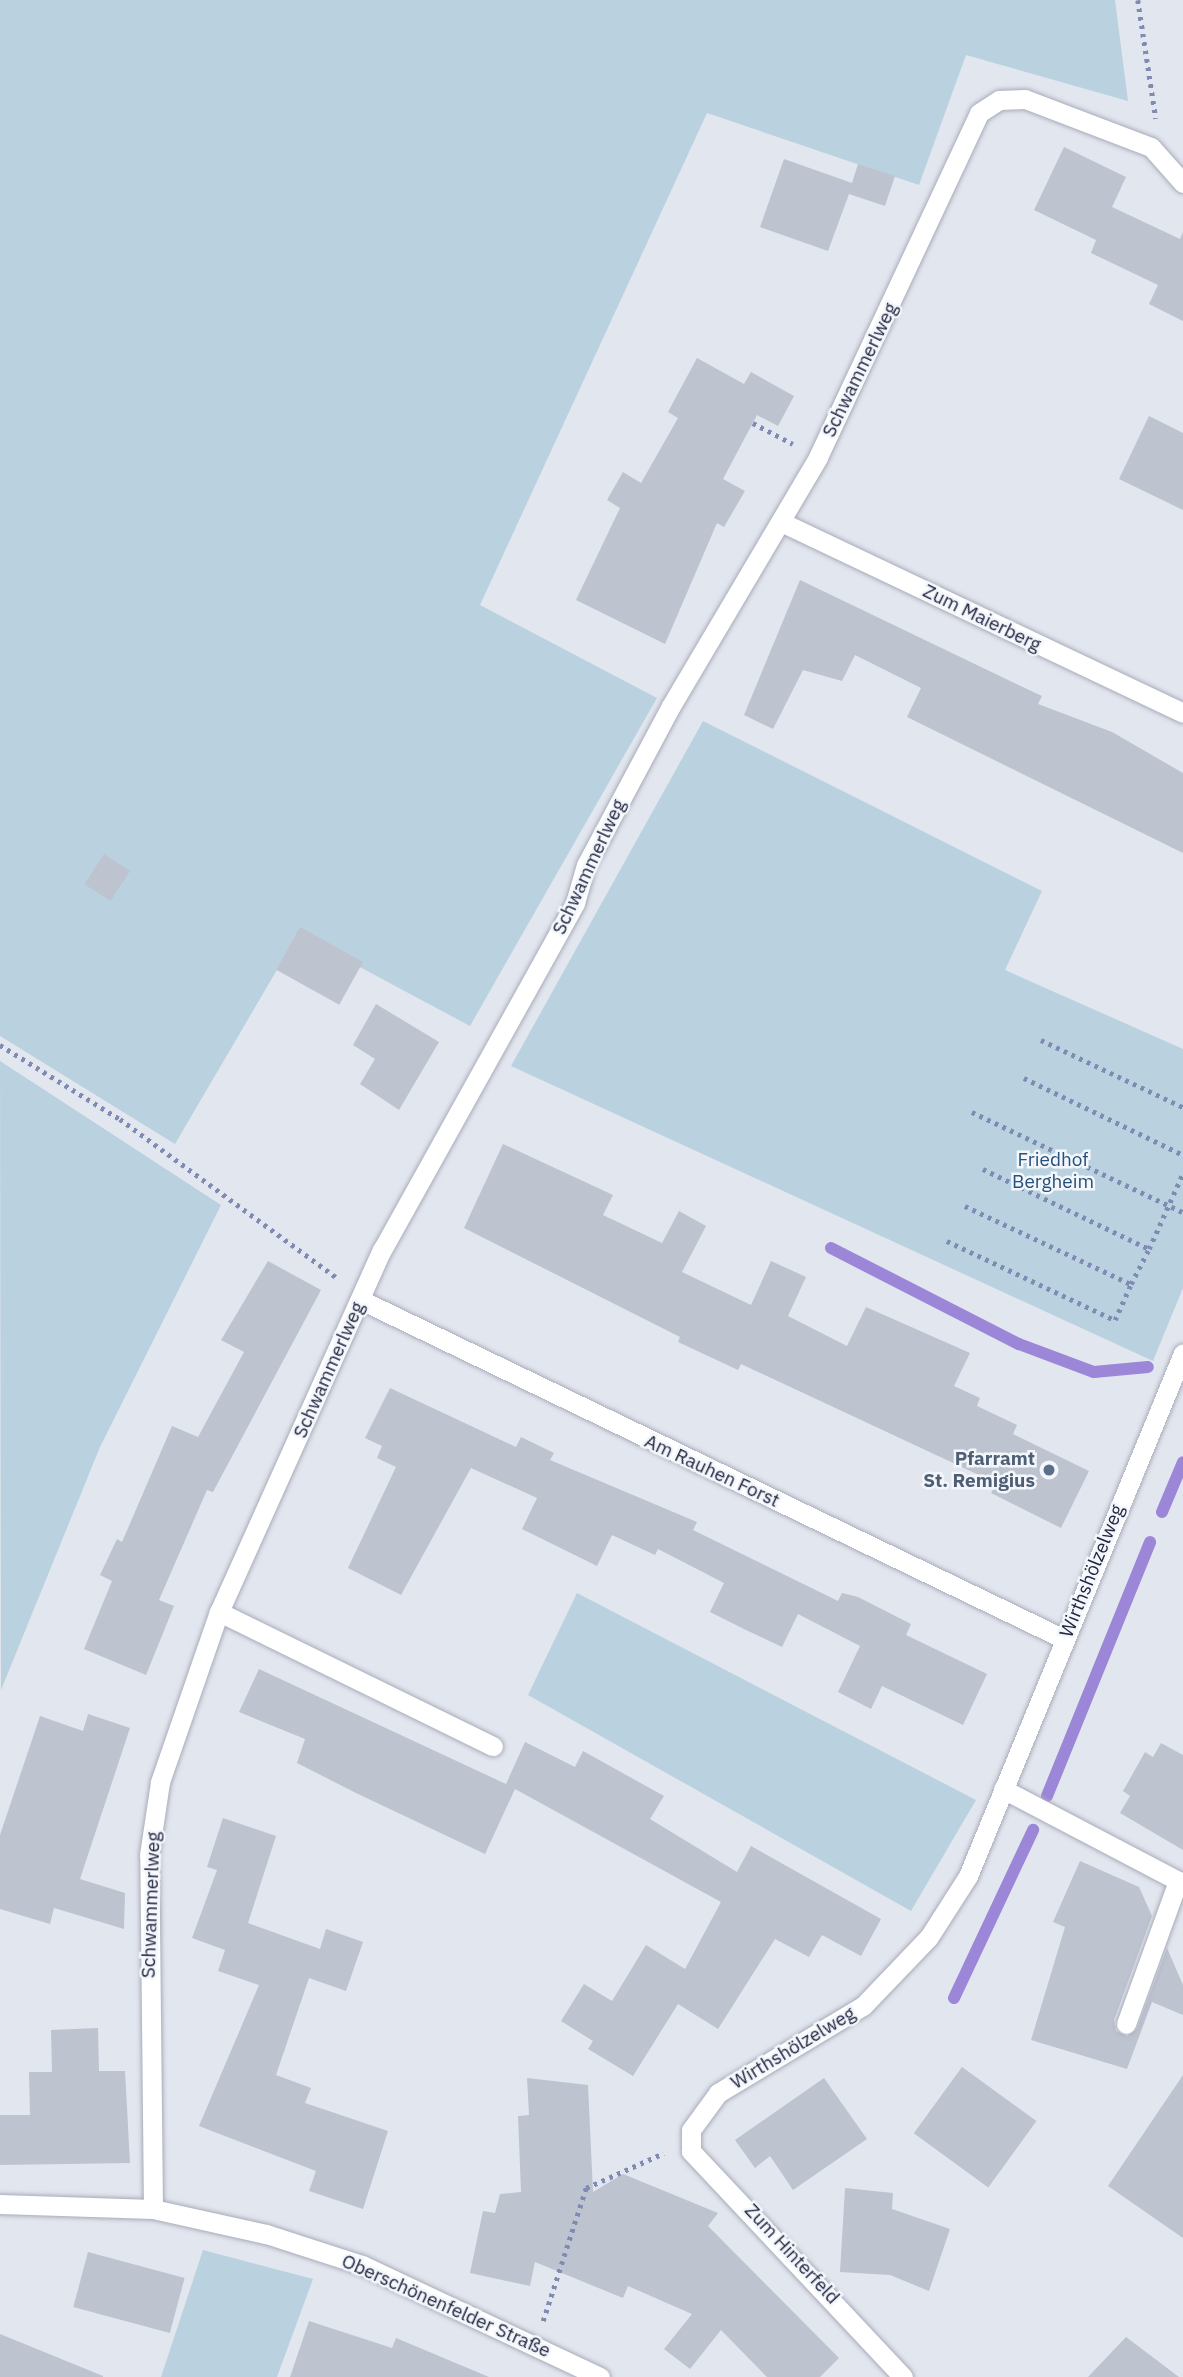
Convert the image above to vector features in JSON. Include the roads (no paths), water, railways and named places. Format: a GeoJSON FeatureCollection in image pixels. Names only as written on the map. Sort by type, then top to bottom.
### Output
{"type":"FeatureCollection","features":[{"type":"Feature","properties":{"kind":"street","name":"Schwammerlweg"},"geometry":{"type":"LineString","coordinates":[[153,2209],[149,1855],[160,1782],[219,1612],[382,1250],[575,903],[586,864],[671,706],[818,457],[888,314],[961,141],[979,113],[999,100],[1025,99],[1150,147],[1183,183]]}},
{"type":"Feature","properties":{"kind":"street","name":"Zum Maierberg"},"geometry":{"type":"LineString","coordinates":[[781,522],[1183,713]]}},
{"type":"Feature","properties":{"kind":"street","name":"Am Rauhen Forst"},"geometry":{"type":"LineString","coordinates":[[361,1300],[1064,1639]]}},
{"type":"Feature","properties":{"kind":"street","name":"Wirthshölzelweg"},"geometry":{"type":"LineString","coordinates":[[691,2151],[691,2130],[718,2092],[863,2006],[929,1937],[968,1876],[1183,1353]]}},
{"type":"Feature","properties":{"kind":"street"},"geometry":{"type":"LineString","coordinates":[[219,1612],[493,1746]]}},
{"type":"Feature","properties":{"kind":"street"},"geometry":{"type":"LineString","coordinates":[[1003,1789],[1178,1881],[1126,2024]]}},
{"type":"Feature","properties":{"kind":"street","name":"Zum Hinterfeld"},"geometry":{"type":"LineString","coordinates":[[691,2151],[903,2377]]}},
{"type":"Feature","properties":{"kind":"street","name":"Oberschönenfelder Straße"},"geometry":{"type":"LineString","coordinates":[[0,2204],[153,2209],[266,2234],[362,2265],[600,2377]]}},
{"type":"Feature","properties":{"kind":"waterway"},"geometry":{"type":"LineString","coordinates":[[831,1248],[1019,1344],[1094,1372],[1148,1367]]}},
{"type":"Feature","properties":{"kind":"waterway"},"geometry":{"type":"LineString","coordinates":[[1162,1512],[1183,1462]]}},
{"type":"Feature","properties":{"kind":"waterway"},"geometry":{"type":"LineString","coordinates":[[1047,1796],[1150,1542]]}},
{"type":"Feature","properties":{"kind":"waterway"},"geometry":{"type":"LineString","coordinates":[[954,1998],[1033,1830]]}},
{"type":"Feature","properties":{"kind":"place","name":"Pfarramt St. Remigius"},"geometry":{"type":"Point","coordinates":[1049,1470]}},
{"type":"Feature","properties":{"kind":"park label","name":"Friedhof Bergheim"},"geometry":{"type":"Point","coordinates":[1053,1171]}}]}
